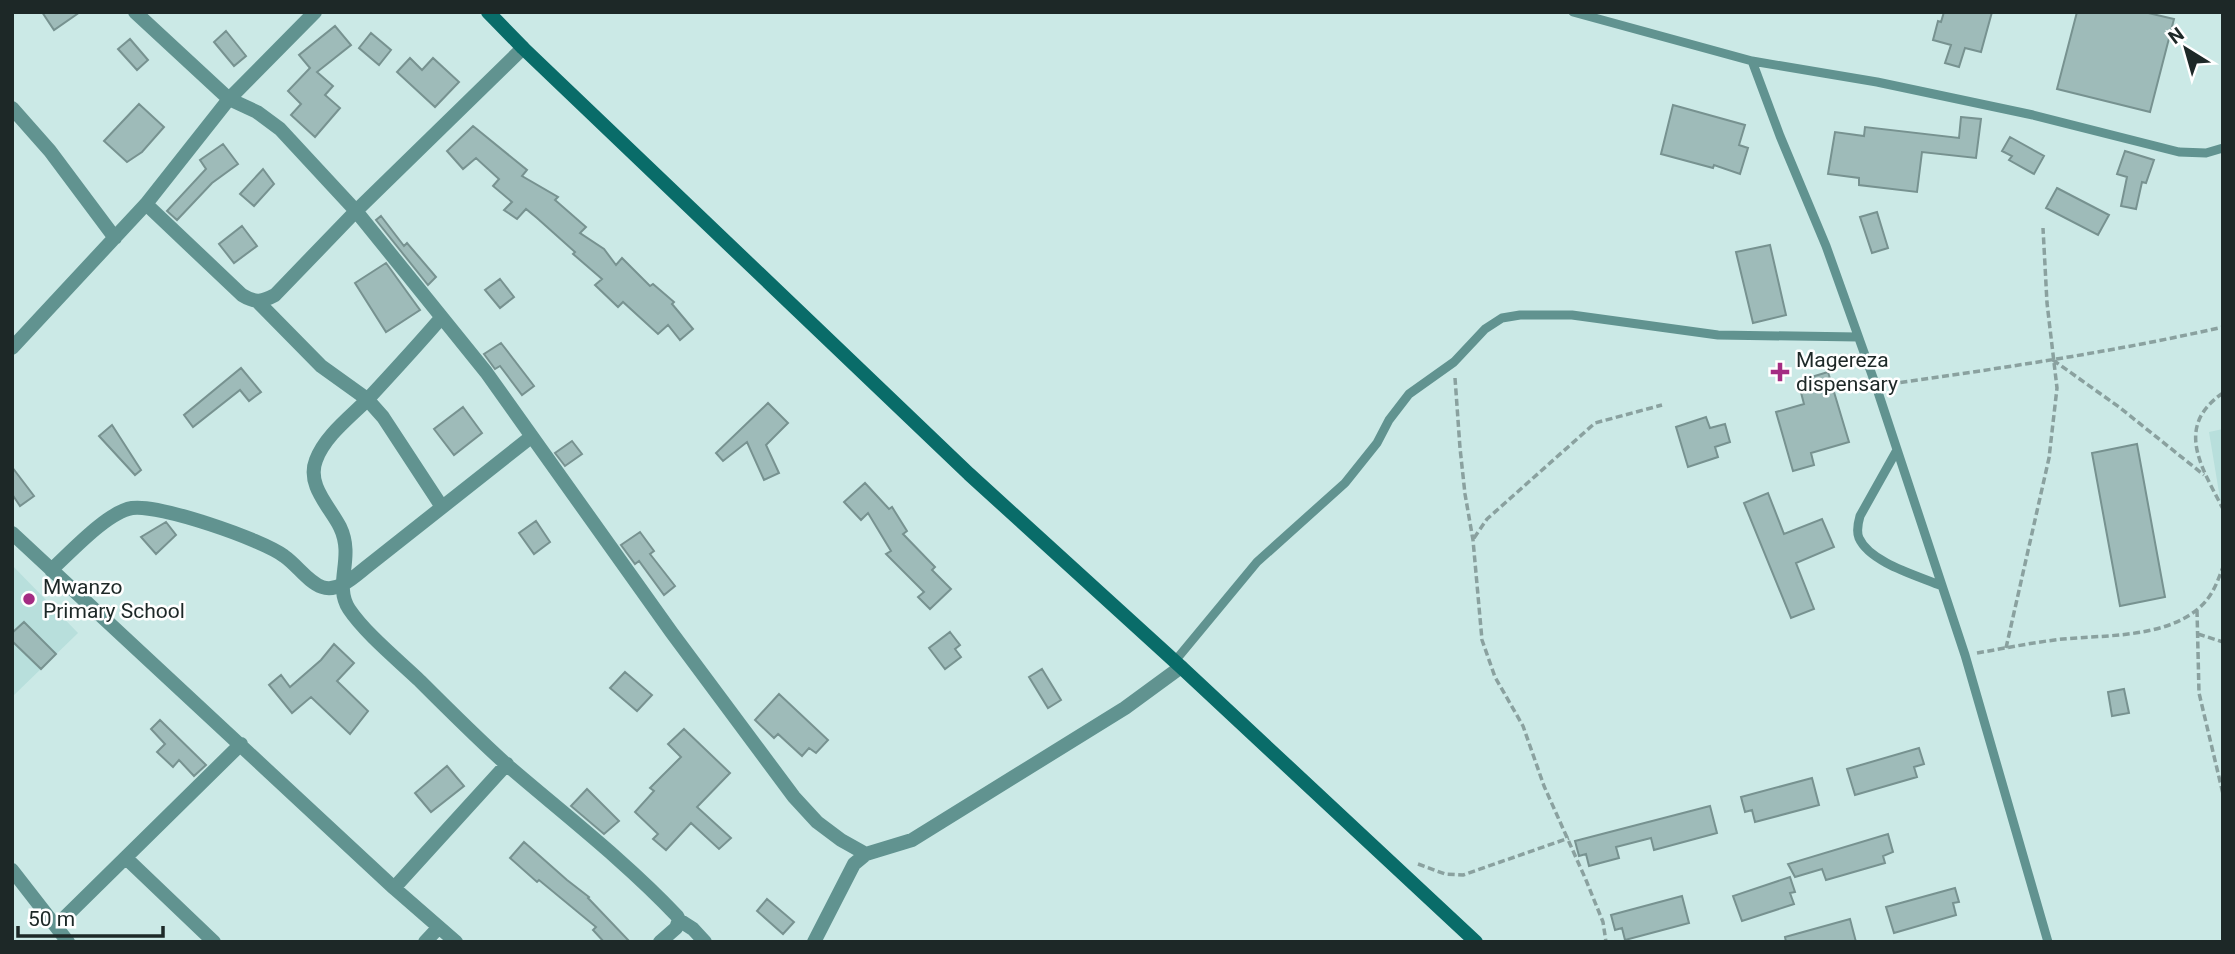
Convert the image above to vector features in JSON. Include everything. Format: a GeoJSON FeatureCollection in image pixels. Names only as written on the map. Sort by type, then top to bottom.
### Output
{"type":"FeatureCollection","features":[{"type":"Feature","properties":{"kind":"street"},"geometry":{"type":"LineString","coordinates":[[135,12],[229,99],[257,112],[280,129],[356,211],[486,372],[793,797],[817,822],[866,854]]}},
{"type":"Feature","properties":{"kind":"street"},"geometry":{"type":"LineString","coordinates":[[12,348],[146,204],[229,99],[315,12]]}},
{"type":"Feature","properties":{"kind":"street"},"geometry":{"type":"LineString","coordinates":[[488,12],[969,474],[1178,664],[1476,942]]}},
{"type":"Feature","properties":{"kind":"street"},"geometry":{"type":"LineString","coordinates":[[258,302],[275,295],[356,211],[523,48]]}},
{"type":"Feature","properties":{"kind":"street"},"geometry":{"type":"LineString","coordinates":[[12,108],[50,152],[115,238]]}},
{"type":"Feature","properties":{"kind":"street"},"geometry":{"type":"LineString","coordinates":[[146,204],[242,295],[258,302],[321,366],[367,399],[383,417],[442,507]]}},
{"type":"Feature","properties":{"kind":"street"},"geometry":{"type":"LineString","coordinates":[[441,318],[334,433],[314,462],[314,478],[321,498],[340,528],[346,548],[347,561],[342,585],[344,597],[356,617],[507,764],[565,811],[657,895],[679,920],[708,941]]}},
{"type":"Feature","properties":{"kind":"street"},"geometry":{"type":"LineString","coordinates":[[51,569],[110,518],[130,508],[152,509],[263,543],[285,556],[322,587],[334,588],[342,585],[531,437]]}},
{"type":"Feature","properties":{"kind":"street"},"geometry":{"type":"LineString","coordinates":[[12,533],[394,888],[456,942]]}},
{"type":"Feature","properties":{"kind":"street"},"geometry":{"type":"LineString","coordinates":[[814,942],[854,864],[866,854],[912,840],[1125,708],[1178,664]]}},
{"type":"Feature","properties":{"kind":"street"},"geometry":{"type":"LineString","coordinates":[[56,926],[241,744]]}},
{"type":"Feature","properties":{"kind":"street"},"geometry":{"type":"LineString","coordinates":[[394,888],[507,764]]}},
{"type":"Feature","properties":{"kind":"street"},"geometry":{"type":"LineString","coordinates":[[126,858],[214,942]]}},
{"type":"Feature","properties":{"kind":"street"},"geometry":{"type":"LineString","coordinates":[[12,870],[68,942]]}},
{"type":"Feature","properties":{"kind":"street"},"geometry":{"type":"LineString","coordinates":[[660,942],[676,928],[679,920]]}},
{"type":"Feature","properties":{"kind":"street"},"geometry":{"type":"LineString","coordinates":[[425,942],[439,927]]}},
{"type":"Feature","properties":{"kind":"lane"},"geometry":{"type":"LineString","coordinates":[[1573,12],[1752,61],[1877,82],[2032,115],[2179,152],[2206,153],[2223,148]]}},
{"type":"Feature","properties":{"kind":"lane"},"geometry":{"type":"LineString","coordinates":[[1752,61],[1826,246],[1876,386],[1965,655],[2048,942]]}},
{"type":"Feature","properties":{"kind":"lane"},"geometry":{"type":"LineString","coordinates":[[1178,664],[1257,562],[1345,483],[1377,443],[1402,401],[1454,362],[1493,323],[1509,316],[1572,315],[1718,335],[1858,337]]}},
{"type":"Feature","properties":{"kind":"lane"},"geometry":{"type":"LineString","coordinates":[[1897,450],[1860,516],[1857,527],[1859,538],[1878,558],[1942,586]]}},
{"type":"Feature","properties":{"kind":"path"},"geometry":{"type":"LineString","coordinates":[[2006,648],[2049,458],[2057,388],[2047,303],[2043,228]]}},
{"type":"Feature","properties":{"kind":"path"},"geometry":{"type":"LineString","coordinates":[[1876,386],[2053,360],[2223,327]]}},
{"type":"Feature","properties":{"kind":"path"},"geometry":{"type":"LineString","coordinates":[[2053,360],[2119,407],[2204,475]]}},
{"type":"Feature","properties":{"kind":"path"},"geometry":{"type":"LineString","coordinates":[[1454,362],[1461,460],[1474,540],[1478,613],[1487,659],[1522,726],[1544,786],[1569,838],[1603,922],[1606,942]]}},
{"type":"Feature","properties":{"kind":"path"},"geometry":{"type":"LineString","coordinates":[[2223,393],[2202,414],[2196,434],[2196,454],[2223,509]]}},
{"type":"Feature","properties":{"kind":"path"},"geometry":{"type":"LineString","coordinates":[[1474,540],[1487,519],[1595,424],[1662,405]]}},
{"type":"Feature","properties":{"kind":"path"},"geometry":{"type":"LineString","coordinates":[[1965,655],[2062,639],[2122,635],[2165,626],[2197,610],[2213,594],[2223,567]]}},
{"type":"Feature","properties":{"kind":"path"},"geometry":{"type":"LineString","coordinates":[[2197,610],[2199,692],[2223,794]]}},
{"type":"Feature","properties":{"kind":"path"},"geometry":{"type":"LineString","coordinates":[[2197,634],[2223,642]]}},
{"type":"Feature","properties":{"kind":"path"},"geometry":{"type":"LineString","coordinates":[[1408,859],[1445,874],[1463,875],[1569,838]]}},
{"type":"Feature","properties":{"kind":"shaded area"},"geometry":{"type":"Polygon","coordinates":[[[2223,429],[2223,517],[2209,432],[2223,429]]]}},
{"type":"Feature","properties":{"kind":"shaded area","name":"Mwanzo Primary School"},"geometry":{"type":"Polygon","coordinates":[[[12,565],[78,633],[12,697],[12,565]]]}},
{"type":"Feature","properties":{"kind":"building"},"geometry":{"type":"Polygon","coordinates":[[[42,12],[80,12],[54,30],[42,12]]]}},
{"type":"Feature","properties":{"kind":"building"},"geometry":{"type":"Polygon","coordinates":[[[1944,12],[1992,12],[1981,52],[1965,48],[1959,67],[1945,63],[1951,45],[1933,40],[1938,21],[1941,22],[1944,12]]]}},
{"type":"Feature","properties":{"kind":"building"},"geometry":{"type":"Polygon","coordinates":[[[2077,12],[2144,12],[2174,19],[2150,112],[2057,89],[2077,12]]]}},
{"type":"Feature","properties":{"kind":"building"},"geometry":{"type":"Polygon","coordinates":[[[335,26],[351,45],[317,72],[333,86],[325,95],[340,108],[315,137],[291,115],[301,104],[288,91],[310,68],[299,55],[335,26]]]}},
{"type":"Feature","properties":{"kind":"building"},"geometry":{"type":"Polygon","coordinates":[[[226,31],[246,56],[234,66],[214,42],[226,31]]]}},
{"type":"Feature","properties":{"kind":"building"},"geometry":{"type":"Polygon","coordinates":[[[371,33],[391,50],[379,65],[359,48],[371,33]]]}},
{"type":"Feature","properties":{"kind":"building"},"geometry":{"type":"Polygon","coordinates":[[[130,39],[148,60],[137,70],[118,49],[130,39]]]}},
{"type":"Feature","properties":{"kind":"building"},"geometry":{"type":"Polygon","coordinates":[[[410,58],[422,70],[433,58],[459,82],[435,107],[397,72],[410,58]]]}},
{"type":"Feature","properties":{"kind":"building"},"geometry":{"type":"Polygon","coordinates":[[[139,104],[164,127],[142,152],[127,162],[104,141],[139,104]]]}},
{"type":"Feature","properties":{"kind":"building"},"geometry":{"type":"Polygon","coordinates":[[[1673,105],[1745,125],[1739,145],[1748,148],[1740,174],[1714,165],[1713,168],[1661,154],[1673,105]]]}},
{"type":"Feature","properties":{"kind":"building"},"geometry":{"type":"Polygon","coordinates":[[[1961,117],[1981,119],[1976,158],[1922,152],[1917,192],[1859,185],[1859,178],[1828,174],[1835,132],[1864,136],[1865,127],[1959,138],[1961,117]]]}},
{"type":"Feature","properties":{"kind":"building"},"geometry":{"type":"Polygon","coordinates":[[[473,126],[527,170],[522,176],[558,197],[555,200],[586,227],[580,233],[604,249],[616,265],[622,258],[650,286],[653,284],[674,302],[672,304],[693,329],[680,340],[668,325],[658,334],[623,302],[618,307],[595,285],[602,279],[526,209],[517,219],[504,210],[512,202],[493,186],[499,179],[476,158],[463,169],[447,151],[473,126]]]}},
{"type":"Feature","properties":{"kind":"building"},"geometry":{"type":"Polygon","coordinates":[[[2010,137],[2044,156],[2034,174],[2009,160],[2012,156],[2002,151],[2010,137]]]}},
{"type":"Feature","properties":{"kind":"building"},"geometry":{"type":"Polygon","coordinates":[[[223,144],[238,164],[212,183],[177,220],[167,211],[206,169],[200,160],[223,144]]]}},
{"type":"Feature","properties":{"kind":"building"},"geometry":{"type":"Polygon","coordinates":[[[2125,151],[2154,160],[2146,183],[2142,182],[2136,209],[2121,206],[2127,177],[2117,174],[2125,151]]]}},
{"type":"Feature","properties":{"kind":"building"},"geometry":{"type":"Polygon","coordinates":[[[263,169],[274,184],[254,206],[240,194],[263,169]]]}},
{"type":"Feature","properties":{"kind":"building"},"geometry":{"type":"Polygon","coordinates":[[[2057,188],[2109,215],[2098,235],[2046,208],[2057,188]]]}},
{"type":"Feature","properties":{"kind":"building"},"geometry":{"type":"Polygon","coordinates":[[[1877,212],[1888,248],[1872,253],[1860,217],[1877,212]]]}},
{"type":"Feature","properties":{"kind":"building"},"geometry":{"type":"Polygon","coordinates":[[[381,216],[404,246],[407,243],[436,277],[428,285],[376,220],[381,216]]]}},
{"type":"Feature","properties":{"kind":"building"},"geometry":{"type":"Polygon","coordinates":[[[242,226],[257,246],[234,263],[219,244],[242,226]]]}},
{"type":"Feature","properties":{"kind":"building"},"geometry":{"type":"Polygon","coordinates":[[[1770,245],[1786,315],[1753,323],[1736,252],[1770,245]]]}},
{"type":"Feature","properties":{"kind":"building"},"geometry":{"type":"Polygon","coordinates":[[[386,263],[420,310],[386,332],[355,283],[386,263]]]}},
{"type":"Feature","properties":{"kind":"building"},"geometry":{"type":"Polygon","coordinates":[[[500,279],[514,297],[500,308],[485,290],[500,279]]]}},
{"type":"Feature","properties":{"kind":"building"},"geometry":{"type":"Polygon","coordinates":[[[501,343],[534,386],[522,395],[500,366],[495,369],[484,354],[501,343]]]}},
{"type":"Feature","properties":{"kind":"building"},"geometry":{"type":"Polygon","coordinates":[[[241,368],[261,392],[249,401],[240,390],[193,427],[184,415],[241,368]]]}},
{"type":"Feature","properties":{"kind":"building"},"geometry":{"type":"Polygon","coordinates":[[[1828,372],[1849,442],[1811,453],[1814,465],[1793,471],[1776,412],[1804,404],[1798,381],[1828,372]]]}},
{"type":"Feature","properties":{"kind":"building"},"geometry":{"type":"Polygon","coordinates":[[[768,403],[788,423],[766,445],[779,473],[764,480],[747,442],[723,461],[716,453],[768,403]]]}},
{"type":"Feature","properties":{"kind":"building"},"geometry":{"type":"Polygon","coordinates":[[[463,407],[482,433],[454,455],[434,429],[463,407]]]}},
{"type":"Feature","properties":{"kind":"building"},"geometry":{"type":"Polygon","coordinates":[[[1706,417],[1710,428],[1725,424],[1730,442],[1715,447],[1718,457],[1688,467],[1676,427],[1706,417]]]}},
{"type":"Feature","properties":{"kind":"building"},"geometry":{"type":"Polygon","coordinates":[[[112,425],[141,470],[135,475],[99,436],[112,425]]]}},
{"type":"Feature","properties":{"kind":"building"},"geometry":{"type":"Polygon","coordinates":[[[572,441],[582,454],[565,466],[555,453],[572,441]]]}},
{"type":"Feature","properties":{"kind":"building"},"geometry":{"type":"Polygon","coordinates":[[[2137,444],[2165,597],[2120,606],[2092,453],[2137,444]]]}},
{"type":"Feature","properties":{"kind":"building"},"geometry":{"type":"Polygon","coordinates":[[[12,467],[34,496],[20,506],[12,494],[12,467]]]}},
{"type":"Feature","properties":{"kind":"building"},"geometry":{"type":"Polygon","coordinates":[[[865,483],[889,509],[892,507],[907,531],[903,534],[935,567],[932,570],[951,589],[930,609],[918,597],[924,592],[886,554],[891,551],[868,513],[861,520],[844,502],[865,483]]]}},
{"type":"Feature","properties":{"kind":"building"},"geometry":{"type":"Polygon","coordinates":[[[1768,493],[1784,534],[1822,519],[1834,547],[1796,563],[1814,609],[1791,618],[1744,503],[1768,493]]]}},
{"type":"Feature","properties":{"kind":"building"},"geometry":{"type":"Polygon","coordinates":[[[536,521],[550,542],[534,554],[519,533],[536,521]]]}},
{"type":"Feature","properties":{"kind":"building"},"geometry":{"type":"Polygon","coordinates":[[[166,522],[176,535],[156,554],[141,537],[166,522]]]}},
{"type":"Feature","properties":{"kind":"building"},"geometry":{"type":"Polygon","coordinates":[[[640,532],[654,551],[650,554],[675,586],[664,595],[639,561],[635,564],[621,545],[640,532]]]}},
{"type":"Feature","properties":{"kind":"building"},"geometry":{"type":"Polygon","coordinates":[[[24,622],[56,654],[41,669],[12,641],[12,633],[24,622]]]}},
{"type":"Feature","properties":{"kind":"building"},"geometry":{"type":"Polygon","coordinates":[[[950,632],[960,645],[955,649],[961,657],[945,669],[929,648],[950,632]]]}},
{"type":"Feature","properties":{"kind":"building"},"geometry":{"type":"Polygon","coordinates":[[[334,644],[354,663],[337,681],[368,711],[350,734],[311,697],[292,713],[269,685],[281,675],[290,687],[321,660],[334,644]]]}},
{"type":"Feature","properties":{"kind":"building"},"geometry":{"type":"Polygon","coordinates":[[[1042,669],[1061,700],[1048,708],[1029,677],[1042,669]]]}},
{"type":"Feature","properties":{"kind":"building"},"geometry":{"type":"Polygon","coordinates":[[[625,672],[652,695],[637,711],[610,688],[625,672]]]}},
{"type":"Feature","properties":{"kind":"building"},"geometry":{"type":"Polygon","coordinates":[[[2124,689],[2129,713],[2112,716],[2108,692],[2124,689]]]}},
{"type":"Feature","properties":{"kind":"building"},"geometry":{"type":"Polygon","coordinates":[[[779,694],[828,740],[816,753],[809,748],[802,756],[778,734],[774,738],[755,720],[779,694]]]}},
{"type":"Feature","properties":{"kind":"building"},"geometry":{"type":"Polygon","coordinates":[[[160,720],[206,765],[194,776],[179,760],[173,767],[157,752],[165,744],[151,729],[160,720]]]}},
{"type":"Feature","properties":{"kind":"building"},"geometry":{"type":"Polygon","coordinates":[[[684,729],[730,773],[697,807],[731,838],[719,849],[691,823],[666,850],[653,839],[658,834],[635,812],[654,791],[650,788],[681,757],[668,744],[684,729]]]}},
{"type":"Feature","properties":{"kind":"building"},"geometry":{"type":"Polygon","coordinates":[[[1919,748],[1924,764],[1914,767],[1917,777],[1855,795],[1847,769],[1919,748]]]}},
{"type":"Feature","properties":{"kind":"building"},"geometry":{"type":"Polygon","coordinates":[[[447,766],[464,786],[431,812],[415,793],[447,766]]]}},
{"type":"Feature","properties":{"kind":"building"},"geometry":{"type":"Polygon","coordinates":[[[1812,778],[1819,805],[1755,822],[1752,810],[1745,812],[1741,797],[1812,778]]]}},
{"type":"Feature","properties":{"kind":"building"},"geometry":{"type":"Polygon","coordinates":[[[587,789],[619,821],[604,834],[571,806],[587,789]]]}},
{"type":"Feature","properties":{"kind":"building"},"geometry":{"type":"Polygon","coordinates":[[[1710,806],[1717,833],[1654,850],[1651,838],[1616,847],[1619,858],[1589,866],[1586,854],[1579,856],[1575,841],[1710,806]]]}},
{"type":"Feature","properties":{"kind":"building"},"geometry":{"type":"Polygon","coordinates":[[[1888,834],[1893,852],[1883,856],[1885,863],[1826,880],[1822,869],[1795,877],[1788,864],[1888,834]]]}},
{"type":"Feature","properties":{"kind":"building"},"geometry":{"type":"Polygon","coordinates":[[[524,842],[589,897],[630,942],[604,942],[593,930],[596,927],[510,858],[524,842]]]}},
{"type":"Feature","properties":{"kind":"building"},"geometry":{"type":"Polygon","coordinates":[[[1790,877],[1795,892],[1790,893],[1794,904],[1742,921],[1733,896],[1790,877]]]}},
{"type":"Feature","properties":{"kind":"building"},"geometry":{"type":"Polygon","coordinates":[[[1955,888],[1959,902],[1953,903],[1956,915],[1894,933],[1886,907],[1955,888]]]}},
{"type":"Feature","properties":{"kind":"building"},"geometry":{"type":"Polygon","coordinates":[[[1682,896],[1689,923],[1625,940],[1622,928],[1615,930],[1611,915],[1682,896]]]}},
{"type":"Feature","properties":{"kind":"building"},"geometry":{"type":"Polygon","coordinates":[[[767,899],[794,922],[783,934],[757,911],[767,899]]]}},
{"type":"Feature","properties":{"kind":"building"},"geometry":{"type":"Polygon","coordinates":[[[1850,919],[1856,942],[1786,942],[1785,937],[1850,919]]]}},
{"type":"Feature","properties":{"kind":"place","name":"Magereza dispensary"},"geometry":{"type":"Point","coordinates":[1780,372]}},
{"type":"Feature","properties":{"kind":"place","name":"Mwanzo Primary School"},"geometry":{"type":"Point","coordinates":[29,599]}}]}
